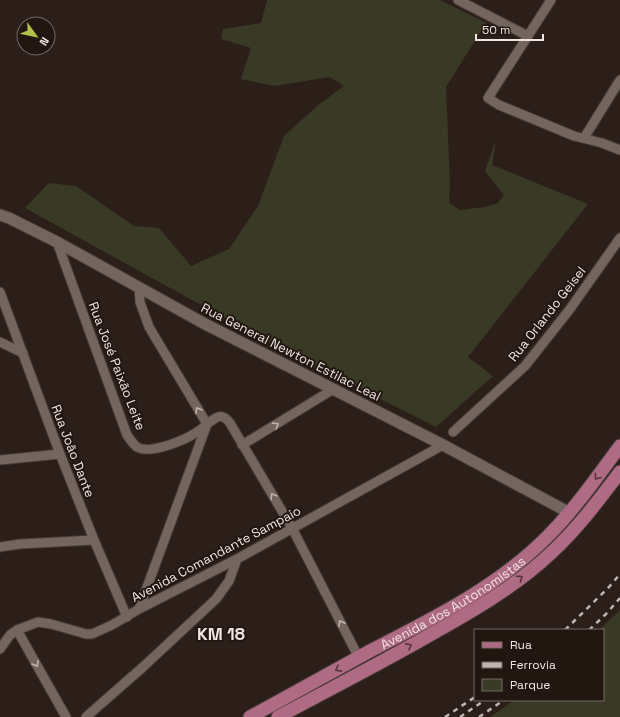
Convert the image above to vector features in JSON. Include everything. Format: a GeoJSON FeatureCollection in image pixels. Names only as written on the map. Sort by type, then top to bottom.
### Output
{"type":"FeatureCollection","features":[{"type":"Feature","properties":{"kind":"main road","name":"Avenida dos Autonomistas"},"geometry":{"type":"LineString","coordinates":[[250,717],[424,623],[501,576],[527,556],[548,537],[570,513],[620,446]]}},
{"type":"Feature","properties":{"kind":"main road","name":"Avenida dos Autonomistas"},"geometry":{"type":"LineString","coordinates":[[278,717],[456,620],[500,593],[528,573],[567,537],[620,472]]}},
{"type":"Feature","properties":{"kind":"main road"},"geometry":{"type":"LineString","coordinates":[[351,678],[356,671],[359,658]]}},
{"type":"Feature","properties":{"kind":"street"},"geometry":{"type":"LineString","coordinates":[[458,0],[528,36]]}},
{"type":"Feature","properties":{"kind":"street"},"geometry":{"type":"LineString","coordinates":[[551,0],[488,98],[499,105],[568,134],[602,143],[620,150]]}},
{"type":"Feature","properties":{"kind":"street"},"geometry":{"type":"LineString","coordinates":[[584,138],[620,80]]}},
{"type":"Feature","properties":{"kind":"street","name":"Rua General Newton Estilac Leal"},"geometry":{"type":"LineString","coordinates":[[0,215],[57,242],[205,324],[332,390],[443,445],[570,513]]}},
{"type":"Feature","properties":{"kind":"street","name":"Rua Orlando Geisel"},"geometry":{"type":"LineString","coordinates":[[453,432],[525,366],[570,309],[620,238]]}},
{"type":"Feature","properties":{"kind":"street","name":"Rua José Paixão Leite"},"geometry":{"type":"LineString","coordinates":[[57,242],[127,435],[133,443],[137,447],[145,450],[167,446],[192,435],[218,416],[222,416],[227,419],[242,445]]}},
{"type":"Feature","properties":{"kind":"street"},"geometry":{"type":"LineString","coordinates":[[139,287],[140,302],[149,327],[207,424],[139,609]]}},
{"type":"Feature","properties":{"kind":"street","name":"Rua João Dante"},"geometry":{"type":"LineString","coordinates":[[0,292],[60,454],[94,540],[127,617]]}},
{"type":"Feature","properties":{"kind":"street"},"geometry":{"type":"LineString","coordinates":[[0,342],[23,353]]}},
{"type":"Feature","properties":{"kind":"street"},"geometry":{"type":"LineString","coordinates":[[332,390],[242,445],[292,528],[359,658]]}},
{"type":"Feature","properties":{"kind":"street","name":"Avenida Comandante Sampaio"},"geometry":{"type":"LineString","coordinates":[[0,649],[10,635],[17,630],[38,622],[51,624],[86,634],[92,634],[112,625],[443,445]]}},
{"type":"Feature","properties":{"kind":"street"},"geometry":{"type":"LineString","coordinates":[[0,460],[60,454]]}},
{"type":"Feature","properties":{"kind":"street"},"geometry":{"type":"LineString","coordinates":[[0,547],[20,544],[94,540]]}},
{"type":"Feature","properties":{"kind":"street"},"geometry":{"type":"LineString","coordinates":[[86,717],[143,667],[216,599],[229,581],[237,558]]}},
{"type":"Feature","properties":{"kind":"street"},"geometry":{"type":"LineString","coordinates":[[17,630],[66,717]]}},
{"type":"Feature","properties":{"kind":"green space"},"geometry":{"type":"Polygon","coordinates":[[[267,0],[440,0],[486,23],[446,87],[450,185],[449,203],[460,210],[485,207],[498,203],[504,195],[485,171],[496,140],[492,165],[588,204],[468,357],[493,376],[436,427],[281,349],[25,208],[49,183],[76,186],[134,226],[159,228],[191,266],[229,249],[258,206],[284,136],[317,106],[344,86],[330,77],[274,86],[241,79],[251,48],[221,39],[223,29],[261,23],[267,0]]]}},
{"type":"Feature","properties":{"kind":"green space"},"geometry":{"type":"Polygon","coordinates":[[[620,610],[620,717],[490,717],[514,701],[604,701],[604,629],[600,629],[620,610]]]}},
{"type":"Feature","properties":{"kind":"railway"},"geometry":{"type":"LineString","coordinates":[[566,629],[609,587],[620,574]]}},
{"type":"Feature","properties":{"kind":"railway"},"geometry":{"type":"LineString","coordinates":[[590,629],[620,598]]}},
{"type":"Feature","properties":{"kind":"railway"},"geometry":{"type":"LineString","coordinates":[[445,717],[474,698]]}},
{"type":"Feature","properties":{"kind":"railway"},"geometry":{"type":"LineString","coordinates":[[460,717],[484,701]]}},
{"type":"Feature","properties":{"kind":"railway"},"geometry":{"type":"LineString","coordinates":[[479,717],[503,701]]}},
{"type":"Feature","properties":{"kind":"district","name":"KM 18"},"geometry":{"type":"Point","coordinates":[221,634]}}]}
